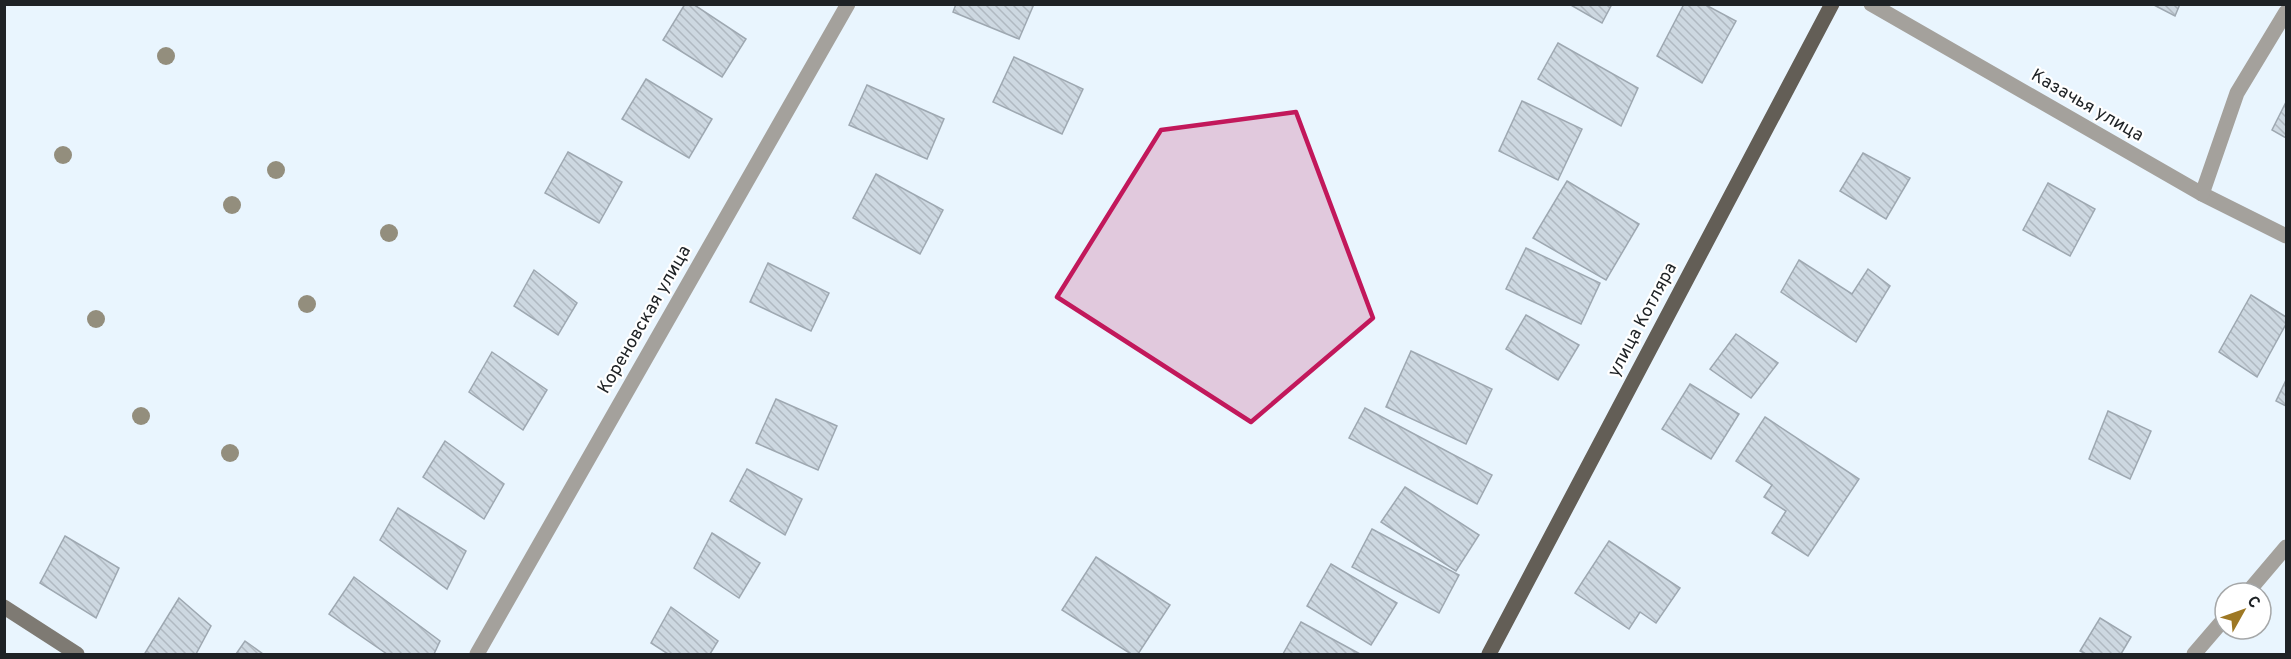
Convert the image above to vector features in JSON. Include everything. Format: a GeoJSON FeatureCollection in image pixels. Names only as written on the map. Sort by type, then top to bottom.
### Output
{"type":"FeatureCollection","features":[{"type":"Feature","properties":{"kind":"main road","name":"улица Котляра"},"geometry":{"type":"LineString","coordinates":[[1489,654],[1832,4]]}},
{"type":"Feature","properties":{"kind":"street","name":"Кореновская улица"},"geometry":{"type":"LineString","coordinates":[[477,654],[848,4]]}},
{"type":"Feature","properties":{"kind":"street","name":"Казачья улица"},"geometry":{"type":"LineString","coordinates":[[1871,4],[2202,194],[2286,236]]}},
{"type":"Feature","properties":{"kind":"street"},"geometry":{"type":"LineString","coordinates":[[2202,194],[2237,93],[2286,12]]}},
{"type":"Feature","properties":{"kind":"street"},"geometry":{"type":"LineString","coordinates":[[2257,581],[2286,547]]}},
{"type":"Feature","properties":{"kind":"street"},"geometry":{"type":"LineString","coordinates":[[4,607],[77,654]]}},
{"type":"Feature","properties":{"kind":"street"},"geometry":{"type":"LineString","coordinates":[[2194,654],[2213,632]]}},
{"type":"Feature","properties":{"kind":"highlighted area"},"geometry":{"type":"Polygon","coordinates":[[[1296,112],[1373,318],[1251,422],[1057,297],[1161,130],[1296,112]]]}},
{"type":"Feature","properties":{"kind":"building"},"geometry":{"type":"Polygon","coordinates":[[[685,4],[693,4],[746,39],[722,77],[663,40],[685,4]]]}},
{"type":"Feature","properties":{"kind":"building"},"geometry":{"type":"Polygon","coordinates":[[[956,4],[1034,4],[1019,39],[953,12],[956,4]]]}},
{"type":"Feature","properties":{"kind":"building"},"geometry":{"type":"Polygon","coordinates":[[[1569,4],[1612,4],[1602,23],[1569,4]]]}},
{"type":"Feature","properties":{"kind":"building"},"geometry":{"type":"Polygon","coordinates":[[[1684,4],[1704,4],[1736,21],[1702,83],[1657,56],[1684,4]]]}},
{"type":"Feature","properties":{"kind":"building"},"geometry":{"type":"Polygon","coordinates":[[[2152,4],[2180,4],[2175,16],[2152,4]]]}},
{"type":"Feature","properties":{"kind":"building"},"geometry":{"type":"Polygon","coordinates":[[[1558,43],[1638,88],[1621,126],[1538,79],[1558,43]]]}},
{"type":"Feature","properties":{"kind":"building"},"geometry":{"type":"Polygon","coordinates":[[[1014,57],[1083,89],[1062,134],[993,102],[1014,57]]]}},
{"type":"Feature","properties":{"kind":"building"},"geometry":{"type":"Polygon","coordinates":[[[646,79],[712,119],[689,158],[622,119],[646,79]]]}},
{"type":"Feature","properties":{"kind":"building"},"geometry":{"type":"Polygon","coordinates":[[[867,85],[944,119],[927,159],[849,125],[867,85]]]}},
{"type":"Feature","properties":{"kind":"building"},"geometry":{"type":"Polygon","coordinates":[[[1522,101],[1582,129],[1558,180],[1499,151],[1522,101]]]}},
{"type":"Feature","properties":{"kind":"building"},"geometry":{"type":"Polygon","coordinates":[[[2286,102],[2286,138],[2272,130],[2286,102]]]}},
{"type":"Feature","properties":{"kind":"building"},"geometry":{"type":"Polygon","coordinates":[[[568,152],[622,182],[599,223],[545,193],[568,152]]]}},
{"type":"Feature","properties":{"kind":"building"},"geometry":{"type":"Polygon","coordinates":[[[1863,153],[1910,178],[1886,219],[1840,191],[1863,153]]]}},
{"type":"Feature","properties":{"kind":"building"},"geometry":{"type":"Polygon","coordinates":[[[876,174],[943,210],[920,254],[853,218],[876,174]]]}},
{"type":"Feature","properties":{"kind":"building"},"geometry":{"type":"Polygon","coordinates":[[[1567,181],[1639,224],[1606,280],[1533,238],[1567,181]]]}},
{"type":"Feature","properties":{"kind":"building"},"geometry":{"type":"Polygon","coordinates":[[[2048,183],[2095,209],[2070,256],[2023,230],[2048,183]]]}},
{"type":"Feature","properties":{"kind":"building"},"geometry":{"type":"Polygon","coordinates":[[[1526,248],[1600,283],[1581,324],[1506,289],[1526,248]]]}},
{"type":"Feature","properties":{"kind":"building"},"geometry":{"type":"Polygon","coordinates":[[[1799,260],[1852,294],[1868,269],[1890,286],[1856,342],[1781,292],[1799,260]]]}},
{"type":"Feature","properties":{"kind":"building"},"geometry":{"type":"Polygon","coordinates":[[[768,263],[829,293],[811,331],[750,302],[768,263]]]}},
{"type":"Feature","properties":{"kind":"building"},"geometry":{"type":"Polygon","coordinates":[[[534,270],[577,303],[558,335],[514,306],[534,270]]]}},
{"type":"Feature","properties":{"kind":"building"},"geometry":{"type":"Polygon","coordinates":[[[2251,295],[2286,317],[2286,324],[2257,377],[2219,352],[2251,295]]]}},
{"type":"Feature","properties":{"kind":"building"},"geometry":{"type":"Polygon","coordinates":[[[1526,315],[1579,345],[1558,380],[1506,349],[1526,315]]]}},
{"type":"Feature","properties":{"kind":"building"},"geometry":{"type":"Polygon","coordinates":[[[1736,334],[1778,363],[1751,398],[1710,369],[1736,334]]]}},
{"type":"Feature","properties":{"kind":"building"},"geometry":{"type":"Polygon","coordinates":[[[1411,351],[1492,389],[1466,444],[1386,407],[1411,351]]]}},
{"type":"Feature","properties":{"kind":"building"},"geometry":{"type":"Polygon","coordinates":[[[492,352],[547,390],[523,430],[469,392],[492,352]]]}},
{"type":"Feature","properties":{"kind":"building"},"geometry":{"type":"Polygon","coordinates":[[[2286,380],[2286,406],[2276,401],[2286,380]]]}},
{"type":"Feature","properties":{"kind":"building"},"geometry":{"type":"Polygon","coordinates":[[[1690,384],[1739,414],[1711,459],[1662,429],[1690,384]]]}},
{"type":"Feature","properties":{"kind":"building"},"geometry":{"type":"Polygon","coordinates":[[[776,399],[837,426],[818,470],[756,443],[776,399]]]}},
{"type":"Feature","properties":{"kind":"building"},"geometry":{"type":"Polygon","coordinates":[[[1365,408],[1492,475],[1477,504],[1349,438],[1365,408]]]}},
{"type":"Feature","properties":{"kind":"building"},"geometry":{"type":"Polygon","coordinates":[[[2108,411],[2151,431],[2130,479],[2089,459],[2108,411]]]}},
{"type":"Feature","properties":{"kind":"building"},"geometry":{"type":"Polygon","coordinates":[[[1765,417],[1859,479],[1808,556],[1772,533],[1786,511],[1764,497],[1772,485],[1736,461],[1765,417]]]}},
{"type":"Feature","properties":{"kind":"building"},"geometry":{"type":"Polygon","coordinates":[[[445,441],[504,484],[484,519],[423,477],[445,441]]]}},
{"type":"Feature","properties":{"kind":"building"},"geometry":{"type":"Polygon","coordinates":[[[747,469],[802,499],[785,535],[730,501],[747,469]]]}},
{"type":"Feature","properties":{"kind":"building"},"geometry":{"type":"Polygon","coordinates":[[[1405,487],[1479,535],[1456,571],[1381,522],[1405,487]]]}},
{"type":"Feature","properties":{"kind":"building"},"geometry":{"type":"Polygon","coordinates":[[[398,508],[466,551],[447,589],[380,540],[398,508]]]}},
{"type":"Feature","properties":{"kind":"building"},"geometry":{"type":"Polygon","coordinates":[[[1372,529],[1459,575],[1439,613],[1352,567],[1372,529]]]}},
{"type":"Feature","properties":{"kind":"building"},"geometry":{"type":"Polygon","coordinates":[[[712,533],[760,563],[739,598],[694,568],[712,533]]]}},
{"type":"Feature","properties":{"kind":"building"},"geometry":{"type":"Polygon","coordinates":[[[65,536],[119,568],[96,618],[40,583],[65,536]]]}},
{"type":"Feature","properties":{"kind":"building"},"geometry":{"type":"Polygon","coordinates":[[[1609,541],[1680,588],[1656,623],[1640,612],[1629,629],[1575,593],[1609,541]]]}},
{"type":"Feature","properties":{"kind":"building"},"geometry":{"type":"Polygon","coordinates":[[[1096,557],[1170,605],[1138,654],[1131,654],[1062,610],[1096,557]]]}},
{"type":"Feature","properties":{"kind":"building"},"geometry":{"type":"Polygon","coordinates":[[[1331,564],[1397,603],[1371,645],[1307,606],[1331,564]]]}},
{"type":"Feature","properties":{"kind":"building"},"geometry":{"type":"Polygon","coordinates":[[[354,577],[440,641],[434,654],[387,654],[329,614],[354,577]]]}},
{"type":"Feature","properties":{"kind":"building"},"geometry":{"type":"Polygon","coordinates":[[[179,598],[211,626],[196,654],[145,653],[179,598]]]}},
{"type":"Feature","properties":{"kind":"building"},"geometry":{"type":"Polygon","coordinates":[[[671,607],[718,641],[710,654],[668,654],[651,643],[671,607]]]}},
{"type":"Feature","properties":{"kind":"building"},"geometry":{"type":"Polygon","coordinates":[[[2100,618],[2131,637],[2121,654],[2086,654],[2080,651],[2100,618]]]}},
{"type":"Feature","properties":{"kind":"building"},"geometry":{"type":"Polygon","coordinates":[[[1301,622],[1360,654],[1283,654],[1301,622]]]}},
{"type":"Feature","properties":{"kind":"building"},"geometry":{"type":"Polygon","coordinates":[[[245,641],[263,654],[236,654],[245,641]]]}}]}
